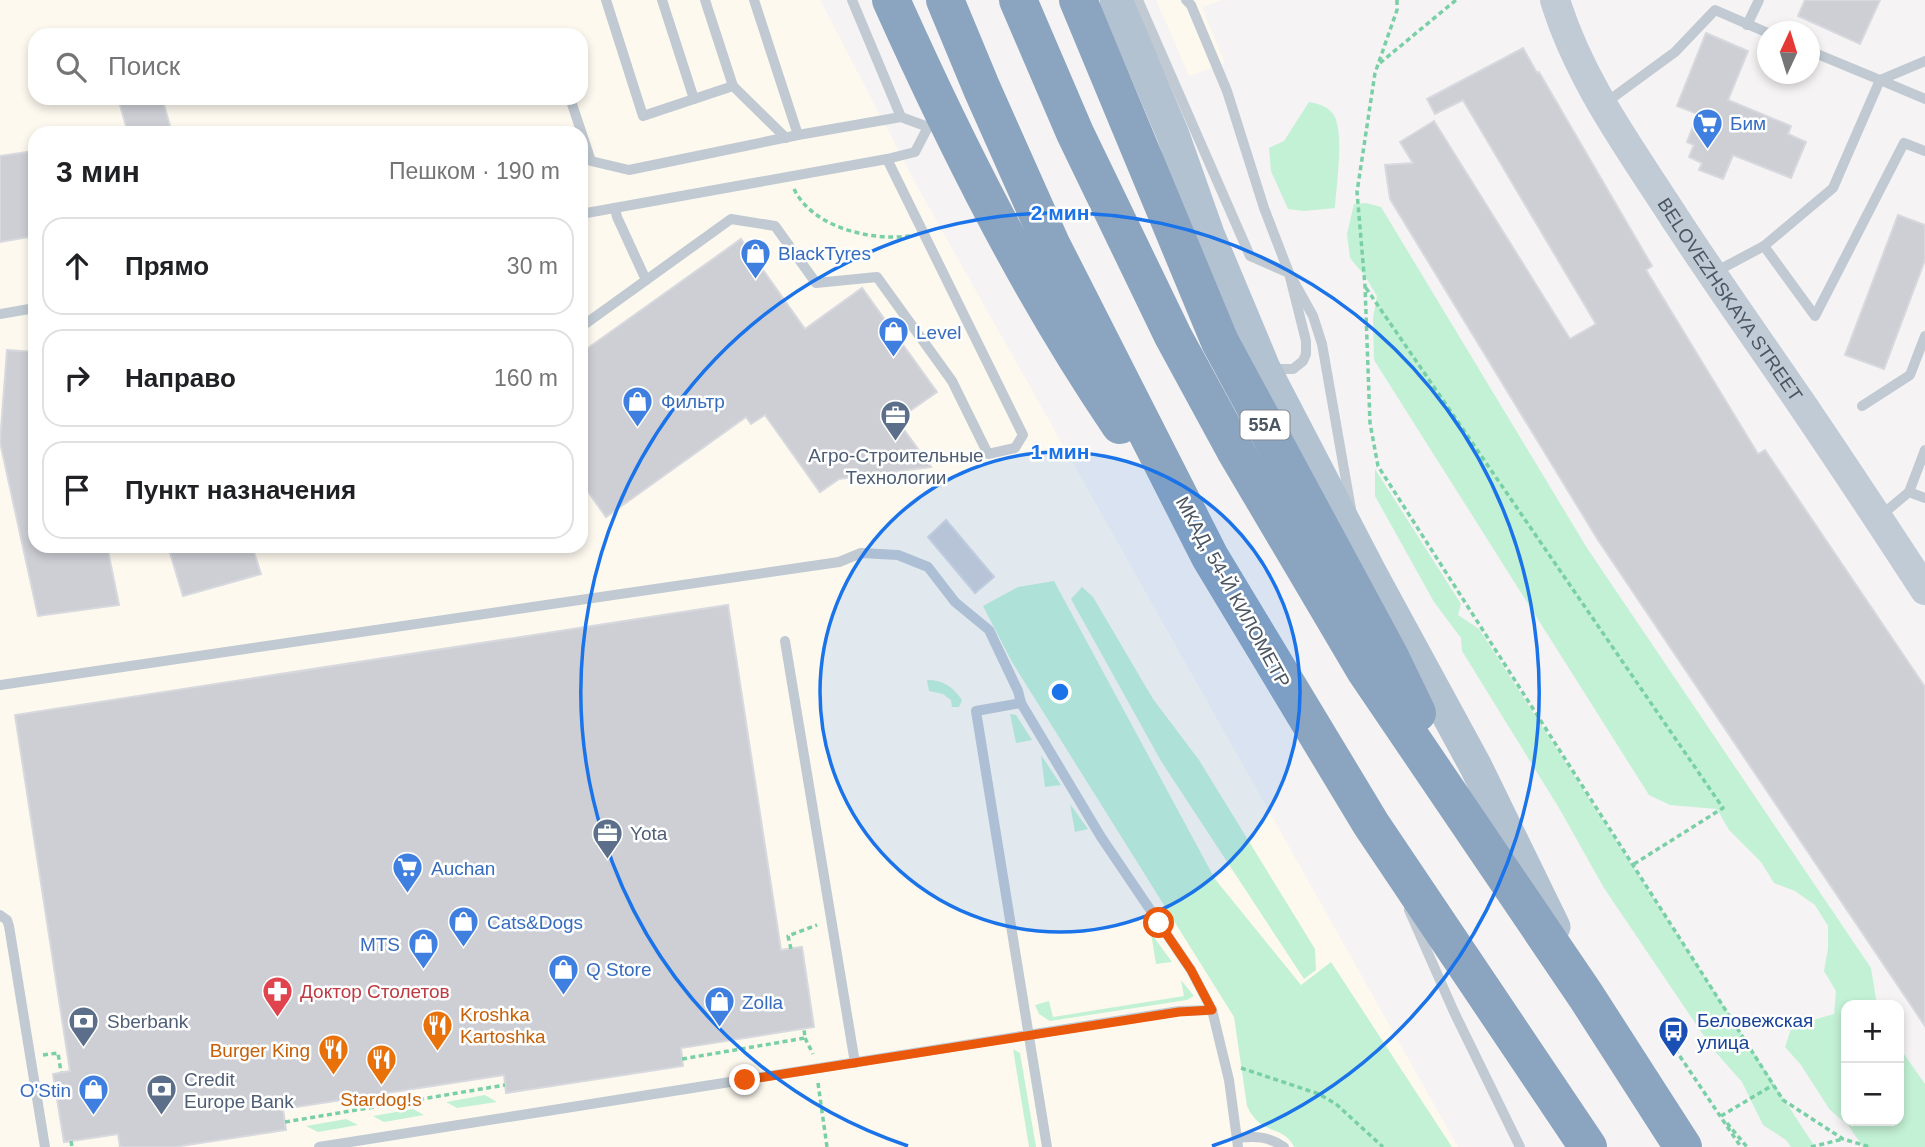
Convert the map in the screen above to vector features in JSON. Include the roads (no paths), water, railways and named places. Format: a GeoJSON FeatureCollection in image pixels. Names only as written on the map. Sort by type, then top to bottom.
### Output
{"type":"FeatureCollection","features":[{"type":"Feature","properties":{"kind":"highway"},"geometry":{"type":"LineString","coordinates":[[891,0],[937,124],[1098,394],[1210,557]]}},
{"type":"Feature","properties":{"kind":"highway","name":"МКАД, 54-Й КИЛОМЕТР"},"geometry":{"type":"LineString","coordinates":[[945,0],[1051,244],[1210,557],[1371,824],[1588,1147]]}},
{"type":"Feature","properties":{"kind":"highway"},"geometry":{"type":"LineString","coordinates":[[1018,0],[1081,145],[1173,336],[1229,439],[1364,670],[1586,996],[1683,1147]]}},
{"type":"Feature","properties":{"kind":"highway","name":"55А"},"geometry":{"type":"LineString","coordinates":[[1078,0],[1220,342],[1389,655],[1478,837]]}},
{"type":"Feature","properties":{"kind":"main road"},"geometry":{"type":"LineString","coordinates":[[1116,0],[1173,135],[1208,234],[1264,368],[1370,572],[1476,767],[1586,996]]}},
{"type":"Feature","properties":{"kind":"street","name":"BELOVEZHSKAYA STREET"},"geometry":{"type":"LineString","coordinates":[[1555,0],[1563,28],[1602,105],[1712,274],[1925,590]]}},
{"type":"Feature","properties":{"kind":"lane"},"geometry":{"type":"LineString","coordinates":[[606,0],[643,116],[733,86]]}},
{"type":"Feature","properties":{"kind":"lane"},"geometry":{"type":"LineString","coordinates":[[662,0],[694,99]]}},
{"type":"Feature","properties":{"kind":"lane"},"geometry":{"type":"LineString","coordinates":[[705,0],[733,86],[792,136]]}},
{"type":"Feature","properties":{"kind":"lane"},"geometry":{"type":"LineString","coordinates":[[754,0],[792,136]]}},
{"type":"Feature","properties":{"kind":"lane"},"geometry":{"type":"LineString","coordinates":[[852,0],[901,117]]}},
{"type":"Feature","properties":{"kind":"lane"},"geometry":{"type":"LineString","coordinates":[[1138,0],[1250,256],[1289,273],[1313,316],[1322,344],[1351,510],[1370,572]]}},
{"type":"Feature","properties":{"kind":"lane"},"geometry":{"type":"LineString","coordinates":[[1747,24],[1759,0]]}},
{"type":"Feature","properties":{"kind":"lane"},"geometry":{"type":"LineString","coordinates":[[1191,2],[1227,91],[1264,208],[1289,273],[1306,341],[1303,361],[1293,369],[1264,368]]}},
{"type":"Feature","properties":{"kind":"lane"},"geometry":{"type":"LineString","coordinates":[[1602,105],[1675,52],[1715,10],[1757,28]]}},
{"type":"Feature","properties":{"kind":"lane"},"geometry":{"type":"LineString","coordinates":[[1820,55],[1925,99]]}},
{"type":"Feature","properties":{"kind":"lane"},"geometry":{"type":"LineString","coordinates":[[1712,274],[1763,246],[1833,188],[1880,80],[1925,61]]}},
{"type":"Feature","properties":{"kind":"lane"},"geometry":{"type":"LineString","coordinates":[[572,105],[579,126]]}},
{"type":"Feature","properties":{"kind":"lane"},"geometry":{"type":"LineString","coordinates":[[588,155],[590,161],[629,170],[792,136],[901,117],[937,124],[915,152],[789,178],[588,213]]}},
{"type":"Feature","properties":{"kind":"lane"},"geometry":{"type":"LineString","coordinates":[[1763,246],[1815,316],[1905,143],[1925,150]]}},
{"type":"Feature","properties":{"kind":"lane"},"geometry":{"type":"LineString","coordinates":[[588,322],[732,219],[775,226],[816,283],[877,277],[952,381],[988,454],[1014,448],[1023,435],[887,159]]}},
{"type":"Feature","properties":{"kind":"lane"},"geometry":{"type":"LineString","coordinates":[[615,208],[646,280]]}},
{"type":"Feature","properties":{"kind":"lane"},"geometry":{"type":"LineString","coordinates":[[0,314],[28,310]]}},
{"type":"Feature","properties":{"kind":"lane"},"geometry":{"type":"LineString","coordinates":[[1862,407],[1910,375],[1925,336]]}},
{"type":"Feature","properties":{"kind":"lane"},"geometry":{"type":"LineString","coordinates":[[1878,518],[1909,492],[1925,450]]}},
{"type":"Feature","properties":{"kind":"lane"},"geometry":{"type":"LineString","coordinates":[[1909,492],[1925,498]]}},
{"type":"Feature","properties":{"kind":"lane"},"geometry":{"type":"LineString","coordinates":[[0,685],[839,562],[861,553],[898,555],[928,567],[955,602],[989,630],[1021,703],[1101,837],[1191,970],[1212,1010],[1226,1068],[1237,1142],[1258,1136],[1271,1139],[1284,1147]]}},
{"type":"Feature","properties":{"kind":"lane"},"geometry":{"type":"LineString","coordinates":[[785,641],[855,1063]]}},
{"type":"Feature","properties":{"kind":"lane"},"geometry":{"type":"LineString","coordinates":[[1021,703],[976,711],[1046,1147]]}},
{"type":"Feature","properties":{"kind":"lane"},"geometry":{"type":"LineString","coordinates":[[1371,824],[1398,887]]}},
{"type":"Feature","properties":{"kind":"lane"},"geometry":{"type":"LineString","coordinates":[[1404,900],[1454,1012],[1520,1147]]}},
{"type":"Feature","properties":{"kind":"lane"},"geometry":{"type":"LineString","coordinates":[[0,915],[7,920],[9,926],[45,1147]]}},
{"type":"Feature","properties":{"kind":"lane"},"geometry":{"type":"LineString","coordinates":[[319,1147],[1029,1035],[1179,1012],[1212,1010]]}},
{"type":"Feature","properties":{"kind":"place","name":"Бим"},"geometry":{"type":"Point","coordinates":[1707,150]}},
{"type":"Feature","properties":{"kind":"place","name":"BlackTyres"},"geometry":{"type":"Point","coordinates":[755,280]}},
{"type":"Feature","properties":{"kind":"place","name":"Level"},"geometry":{"type":"Point","coordinates":[893,359]}},
{"type":"Feature","properties":{"kind":"place","name":"Фильтр"},"geometry":{"type":"Point","coordinates":[638,428]}},
{"type":"Feature","properties":{"kind":"place","name":"Агро-Строительные Технологии"},"geometry":{"type":"Point","coordinates":[896,443]}},
{"type":"Feature","properties":{"kind":"place","name":"Yota"},"geometry":{"type":"Point","coordinates":[607,860]}},
{"type":"Feature","properties":{"kind":"place","name":"Auchan"},"geometry":{"type":"Point","coordinates":[408,895]}},
{"type":"Feature","properties":{"kind":"place","name":"Cats&Dogs"},"geometry":{"type":"Point","coordinates":[464,949]}},
{"type":"Feature","properties":{"kind":"place","name":"MTS"},"geometry":{"type":"Point","coordinates":[423,971]}},
{"type":"Feature","properties":{"kind":"place","name":"Q Store"},"geometry":{"type":"Point","coordinates":[563,996]}},
{"type":"Feature","properties":{"kind":"place","name":"Доктор Столетов"},"geometry":{"type":"Point","coordinates":[277,1018]}},
{"type":"Feature","properties":{"kind":"place","name":"Zolla"},"geometry":{"type":"Point","coordinates":[719,1029]}},
{"type":"Feature","properties":{"kind":"place","name":"Sberbank"},"geometry":{"type":"Point","coordinates":[84,1048]}},
{"type":"Feature","properties":{"kind":"place","name":"Kroshka Kartoshka"},"geometry":{"type":"Point","coordinates":[437,1052]}},
{"type":"Feature","properties":{"kind":"place","name":"Беловежская улица"},"geometry":{"type":"Point","coordinates":[1674,1058]}},
{"type":"Feature","properties":{"kind":"place","name":"Burger King"},"geometry":{"type":"Point","coordinates":[333,1077]}},
{"type":"Feature","properties":{"kind":"place","name":"Stardog!s"},"geometry":{"type":"Point","coordinates":[381,1087]}},
{"type":"Feature","properties":{"kind":"place","name":"O'Stin"},"geometry":{"type":"Point","coordinates":[94,1117]}},
{"type":"Feature","properties":{"kind":"place","name":"Credit Europe Bank"},"geometry":{"type":"Point","coordinates":[161,1117]}}]}
